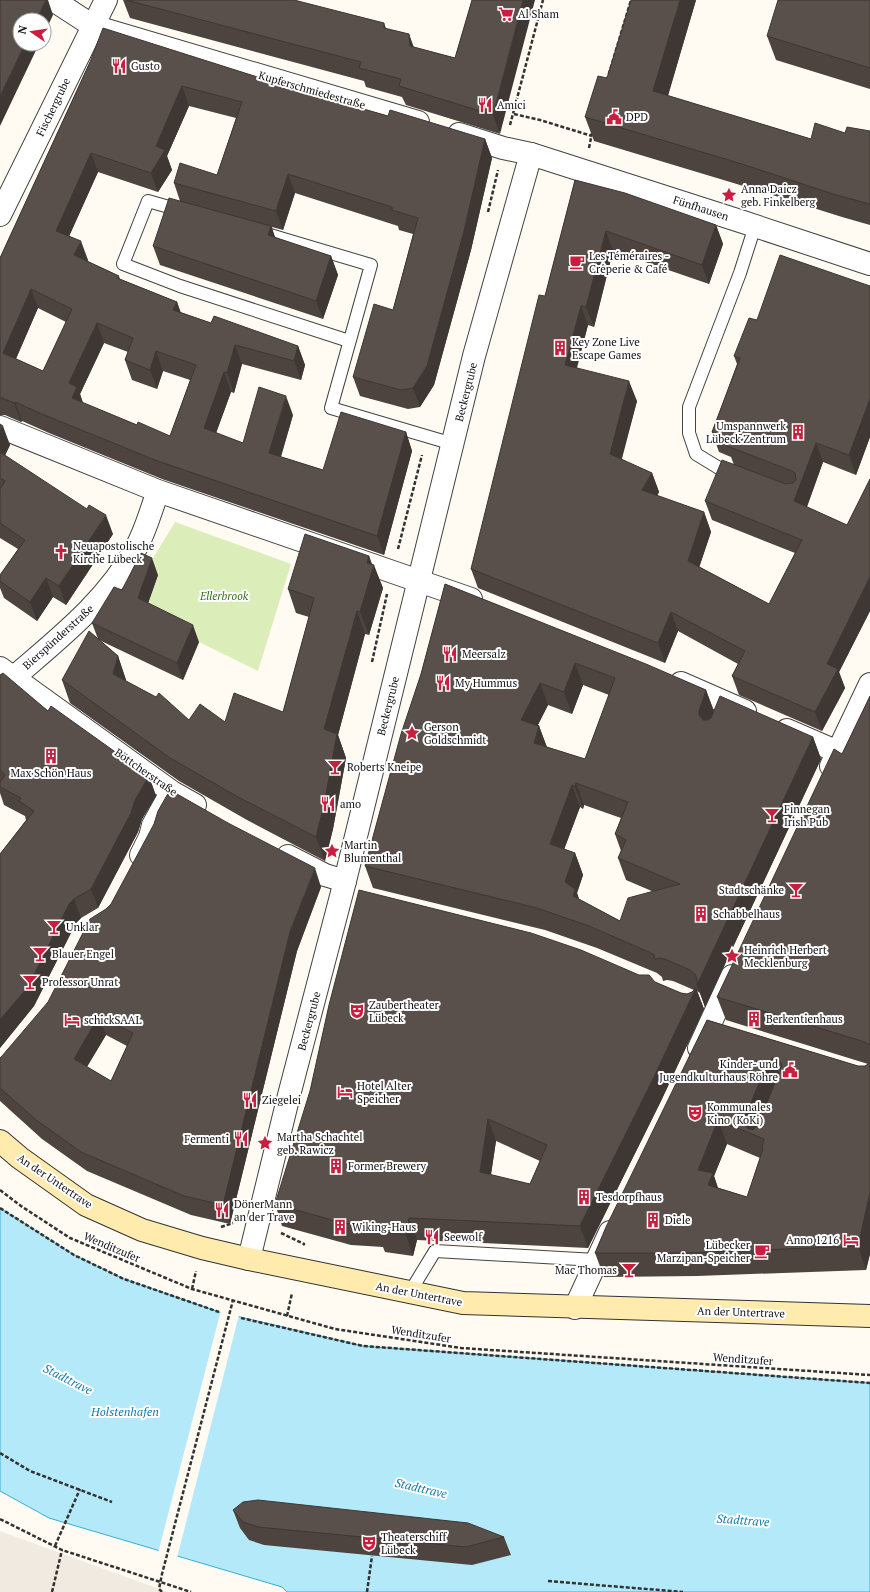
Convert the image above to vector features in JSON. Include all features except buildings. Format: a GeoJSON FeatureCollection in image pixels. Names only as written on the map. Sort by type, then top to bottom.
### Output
{"type":"FeatureCollection","features":[{"type":"Feature","properties":{"kind":"main road","name":"An der Untertrave"},"geometry":{"type":"LineString","coordinates":[[0,1141],[20,1158],[86,1205],[142,1230],[249,1260],[463,1303],[575,1308],[870,1316]]}},
{"type":"Feature","properties":{"kind":"street","name":"Kupferschmiedestraße"},"geometry":{"type":"LineString","coordinates":[[53,0],[93,26],[503,148],[531,154]]}},
{"type":"Feature","properties":{"kind":"street","name":"Fischergrube"},"geometry":{"type":"LineString","coordinates":[[0,215],[106,0]]}},
{"type":"Feature","properties":{"kind":"street","name":"Fünfhausen"},"geometry":{"type":"LineString","coordinates":[[531,154],[870,264]]}},
{"type":"Feature","properties":{"kind":"street","name":"Beckergrube"},"geometry":{"type":"LineString","coordinates":[[249,1260],[288,1099],[344,887],[474,356],[531,154]]}},
{"type":"Feature","properties":{"kind":"street"},"geometry":{"type":"LineString","coordinates":[[0,427],[158,491],[419,581],[492,608]]}},
{"type":"Feature","properties":{"kind":"street","name":"Bierspünderstraße"},"geometry":{"type":"LineString","coordinates":[[6,678],[88,612],[116,579],[136,547],[158,491]]}},
{"type":"Feature","properties":{"kind":"street"},"geometry":{"type":"LineString","coordinates":[[665,676],[723,707],[764,720],[838,752]]}},
{"type":"Feature","properties":{"kind":"street","name":"Böttcherstraße"},"geometry":{"type":"LineString","coordinates":[[6,678],[172,792],[213,815]]}},
{"type":"Feature","properties":{"kind":"street"},"geometry":{"type":"LineString","coordinates":[[823,781],[870,684]]}},
{"type":"Feature","properties":{"kind":"street"},"geometry":{"type":"LineString","coordinates":[[132,870],[150,837],[153,825],[172,792]]}},
{"type":"Feature","properties":{"kind":"street"},"geometry":{"type":"LineString","coordinates":[[269,846],[325,875],[364,898]]}},
{"type":"Feature","properties":{"kind":"street"},"geometry":{"type":"LineString","coordinates":[[692,1063],[742,955]]}},
{"type":"Feature","properties":{"kind":"street"},"geometry":{"type":"LineString","coordinates":[[695,1004],[730,1035]]}},
{"type":"Feature","properties":{"kind":"street"},"geometry":{"type":"LineString","coordinates":[[575,1308],[619,1213]]}},
{"type":"Feature","properties":{"kind":"lane"},"geometry":{"type":"LineString","coordinates":[[192,213],[148,201],[123,264],[180,286],[349,341]]}},
{"type":"Feature","properties":{"kind":"lane"},"geometry":{"type":"LineString","coordinates":[[747,479],[719,468],[696,454],[689,433],[689,407],[740,273],[755,226]]}},
{"type":"Feature","properties":{"kind":"lane"},"geometry":{"type":"LineString","coordinates":[[248,228],[371,265],[331,408],[453,444]]}},
{"type":"Feature","properties":{"kind":"lane"},"geometry":{"type":"LineString","coordinates":[[410,1292],[435,1251],[596,1260]]}},
{"type":"Feature","properties":{"kind":"path"},"geometry":{"type":"LineString","coordinates":[[514,114],[540,120],[592,136]]}},
{"type":"Feature","properties":{"kind":"path","name":"Wenditzufer"},"geometry":{"type":"LineString","coordinates":[[0,1190],[21,1206],[70,1238],[192,1289],[335,1329],[461,1348],[870,1375]]}},
{"type":"Feature","properties":{"kind":"path"},"geometry":{"type":"LineString","coordinates":[[0,1208],[74,1255],[124,1279],[219,1312]]}},
{"type":"Feature","properties":{"kind":"path"},"geometry":{"type":"LineString","coordinates":[[162,1592],[159,1589],[162,1574],[233,1300]]}},
{"type":"Feature","properties":{"kind":"path"},"geometry":{"type":"LineString","coordinates":[[241,1318],[363,1346],[870,1383]]}},
{"type":"Feature","properties":{"kind":"path"},"geometry":{"type":"LineString","coordinates":[[0,1453],[30,1471],[112,1502]]}},
{"type":"Feature","properties":{"kind":"path"},"geometry":{"type":"LineString","coordinates":[[55,1546],[80,1489]]}},
{"type":"Feature","properties":{"kind":"path"},"geometry":{"type":"LineString","coordinates":[[0,1519],[62,1550],[191,1592]]}},
{"type":"Feature","properties":{"kind":"path"},"geometry":{"type":"LineString","coordinates":[[52,1592],[62,1550]]}},
{"type":"Feature","properties":{"kind":"path"},"geometry":{"type":"LineString","coordinates":[[367,1592],[372,1556]]}},
{"type":"Feature","properties":{"kind":"path"},"geometry":{"type":"LineString","coordinates":[[548,1581],[683,1592]]}},
{"type":"Feature","properties":{"kind":"green space","name":"Ellerbrook"},"geometry":{"type":"Polygon","coordinates":[[[175,522],[291,564],[258,671],[144,615],[149,565],[175,522]]]}},
{"type":"Feature","properties":{"kind":"shaded area"},"geometry":{"type":"Polygon","coordinates":[[[0,1531],[159,1589],[169,1592],[0,1592],[0,1531]]]}},
{"type":"Feature","properties":{"kind":"water","name":"Holstenhafen"},"geometry":{"type":"Polygon","coordinates":[[[0,1208],[74,1255],[124,1279],[219,1312],[363,1346],[870,1383],[870,1592],[287,1592],[282,1587],[49,1518],[0,1491],[0,1208]]]}},
{"type":"Feature","properties":{"kind":"pier"},"geometry":{"type":"Polygon","coordinates":[[[221,1310],[239,1315],[177,1558],[158,1553],[221,1310]]]}},
{"type":"Feature","properties":{"kind":"place","name":"Al Sham"},"geometry":{"type":"Point","coordinates":[506,14]}},
{"type":"Feature","properties":{"kind":"place","name":"Gusto"},"geometry":{"type":"Point","coordinates":[119,66]}},
{"type":"Feature","properties":{"kind":"place","name":"Amici"},"geometry":{"type":"Point","coordinates":[485,105]}},
{"type":"Feature","properties":{"kind":"place","name":"DPD"},"geometry":{"type":"Point","coordinates":[614,117]}},
{"type":"Feature","properties":{"kind":"place","name":"Anna Daicz geb. Finkelberg"},"geometry":{"type":"Point","coordinates":[729,195]}},
{"type":"Feature","properties":{"kind":"place","name":"Les Téméraires - Crêperie & Café"},"geometry":{"type":"Point","coordinates":[577,262]}},
{"type":"Feature","properties":{"kind":"place","name":"Key Zone Live Escape Games"},"geometry":{"type":"Point","coordinates":[560,348]}},
{"type":"Feature","properties":{"kind":"place","name":"Umspannwerk Lübeck Zentrum"},"geometry":{"type":"Point","coordinates":[798,432]}},
{"type":"Feature","properties":{"kind":"place","name":"Neuapostolische Kirche Lübeck"},"geometry":{"type":"Point","coordinates":[61,552]}},
{"type":"Feature","properties":{"kind":"place","name":"Meersalz"},"geometry":{"type":"Point","coordinates":[450,654]}},
{"type":"Feature","properties":{"kind":"place","name":"My Hummus"},"geometry":{"type":"Point","coordinates":[443,683]}},
{"type":"Feature","properties":{"kind":"place","name":"Gerson Goldschmidt"},"geometry":{"type":"Point","coordinates":[412,733]}},
{"type":"Feature","properties":{"kind":"place","name":"Max Schön Haus"},"geometry":{"type":"Point","coordinates":[51,756]}},
{"type":"Feature","properties":{"kind":"place","name":"Roberts Kneipe"},"geometry":{"type":"Point","coordinates":[335,767]}},
{"type":"Feature","properties":{"kind":"place","name":"amo"},"geometry":{"type":"Point","coordinates":[328,804]}},
{"type":"Feature","properties":{"kind":"place","name":"Finnegan Irish Pub"},"geometry":{"type":"Point","coordinates":[772,815]}},
{"type":"Feature","properties":{"kind":"place","name":"Martin Blumenthal"},"geometry":{"type":"Point","coordinates":[332,851]}},
{"type":"Feature","properties":{"kind":"place","name":"Stadtschänke"},"geometry":{"type":"Point","coordinates":[796,890]}},
{"type":"Feature","properties":{"kind":"place","name":"Schabbelhaus"},"geometry":{"type":"Point","coordinates":[701,914]}},
{"type":"Feature","properties":{"kind":"place","name":"Unklar"},"geometry":{"type":"Point","coordinates":[54,927]}},
{"type":"Feature","properties":{"kind":"place","name":"Blauer Engel"},"geometry":{"type":"Point","coordinates":[40,954]}},
{"type":"Feature","properties":{"kind":"place","name":"Heinrich Herbert Mecklenburg"},"geometry":{"type":"Point","coordinates":[732,956]}},
{"type":"Feature","properties":{"kind":"place","name":"Professor Unrat"},"geometry":{"type":"Point","coordinates":[30,982]}},
{"type":"Feature","properties":{"kind":"place","name":"Zaubertheater Lübeck"},"geometry":{"type":"Point","coordinates":[357,1011]}},
{"type":"Feature","properties":{"kind":"place","name":"Berkentienhaus"},"geometry":{"type":"Point","coordinates":[754,1019]}},
{"type":"Feature","properties":{"kind":"place","name":"schickSAAL"},"geometry":{"type":"Point","coordinates":[72,1020]}},
{"type":"Feature","properties":{"kind":"place","name":"Kinder- und Jugendkulturhaus Röhre"},"geometry":{"type":"Point","coordinates":[790,1070]}},
{"type":"Feature","properties":{"kind":"place","name":"Hotel Alter Speicher"},"geometry":{"type":"Point","coordinates":[345,1092]}},
{"type":"Feature","properties":{"kind":"place","name":"Ziegelei"},"geometry":{"type":"Point","coordinates":[250,1100]}},
{"type":"Feature","properties":{"kind":"place","name":"Kommunales Kino (KoKi)"},"geometry":{"type":"Point","coordinates":[695,1113]}},
{"type":"Feature","properties":{"kind":"place","name":"Fermenti"},"geometry":{"type":"Point","coordinates":[241,1139]}},
{"type":"Feature","properties":{"kind":"place","name":"Martha Schachtel geb. Rawicz"},"geometry":{"type":"Point","coordinates":[265,1143]}},
{"type":"Feature","properties":{"kind":"place","name":"Former Brewery"},"geometry":{"type":"Point","coordinates":[336,1166]}},
{"type":"Feature","properties":{"kind":"place","name":"Tesdorpfhaus"},"geometry":{"type":"Point","coordinates":[584,1197]}},
{"type":"Feature","properties":{"kind":"place","name":"DönerMann an der Trave"},"geometry":{"type":"Point","coordinates":[222,1210]}},
{"type":"Feature","properties":{"kind":"place","name":"Diele"},"geometry":{"type":"Point","coordinates":[653,1220]}},
{"type":"Feature","properties":{"kind":"place","name":"Wiking-Haus"},"geometry":{"type":"Point","coordinates":[340,1227]}},
{"type":"Feature","properties":{"kind":"place","name":"Seewolf"},"geometry":{"type":"Point","coordinates":[432,1237]}},
{"type":"Feature","properties":{"kind":"place","name":"Anno 1216"},"geometry":{"type":"Point","coordinates":[851,1240]}},
{"type":"Feature","properties":{"kind":"place","name":"Lübecker Marzipan-Speicher"},"geometry":{"type":"Point","coordinates":[762,1251]}},
{"type":"Feature","properties":{"kind":"place","name":"Mac Thomas"},"geometry":{"type":"Point","coordinates":[629,1270]}},
{"type":"Feature","properties":{"kind":"place","name":"Theaterschiff Lübeck"},"geometry":{"type":"Point","coordinates":[369,1543]}},
{"type":"Feature","properties":{"kind":"water label","name":"Stadttrave"},"geometry":{"type":"Point","coordinates":[68,1379]}},
{"type":"Feature","properties":{"kind":"water label","name":"Stadttrave"},"geometry":{"type":"Point","coordinates":[421,1488]}},
{"type":"Feature","properties":{"kind":"water label","name":"Stadttrave"},"geometry":{"type":"Point","coordinates":[743,1520]}}]}
